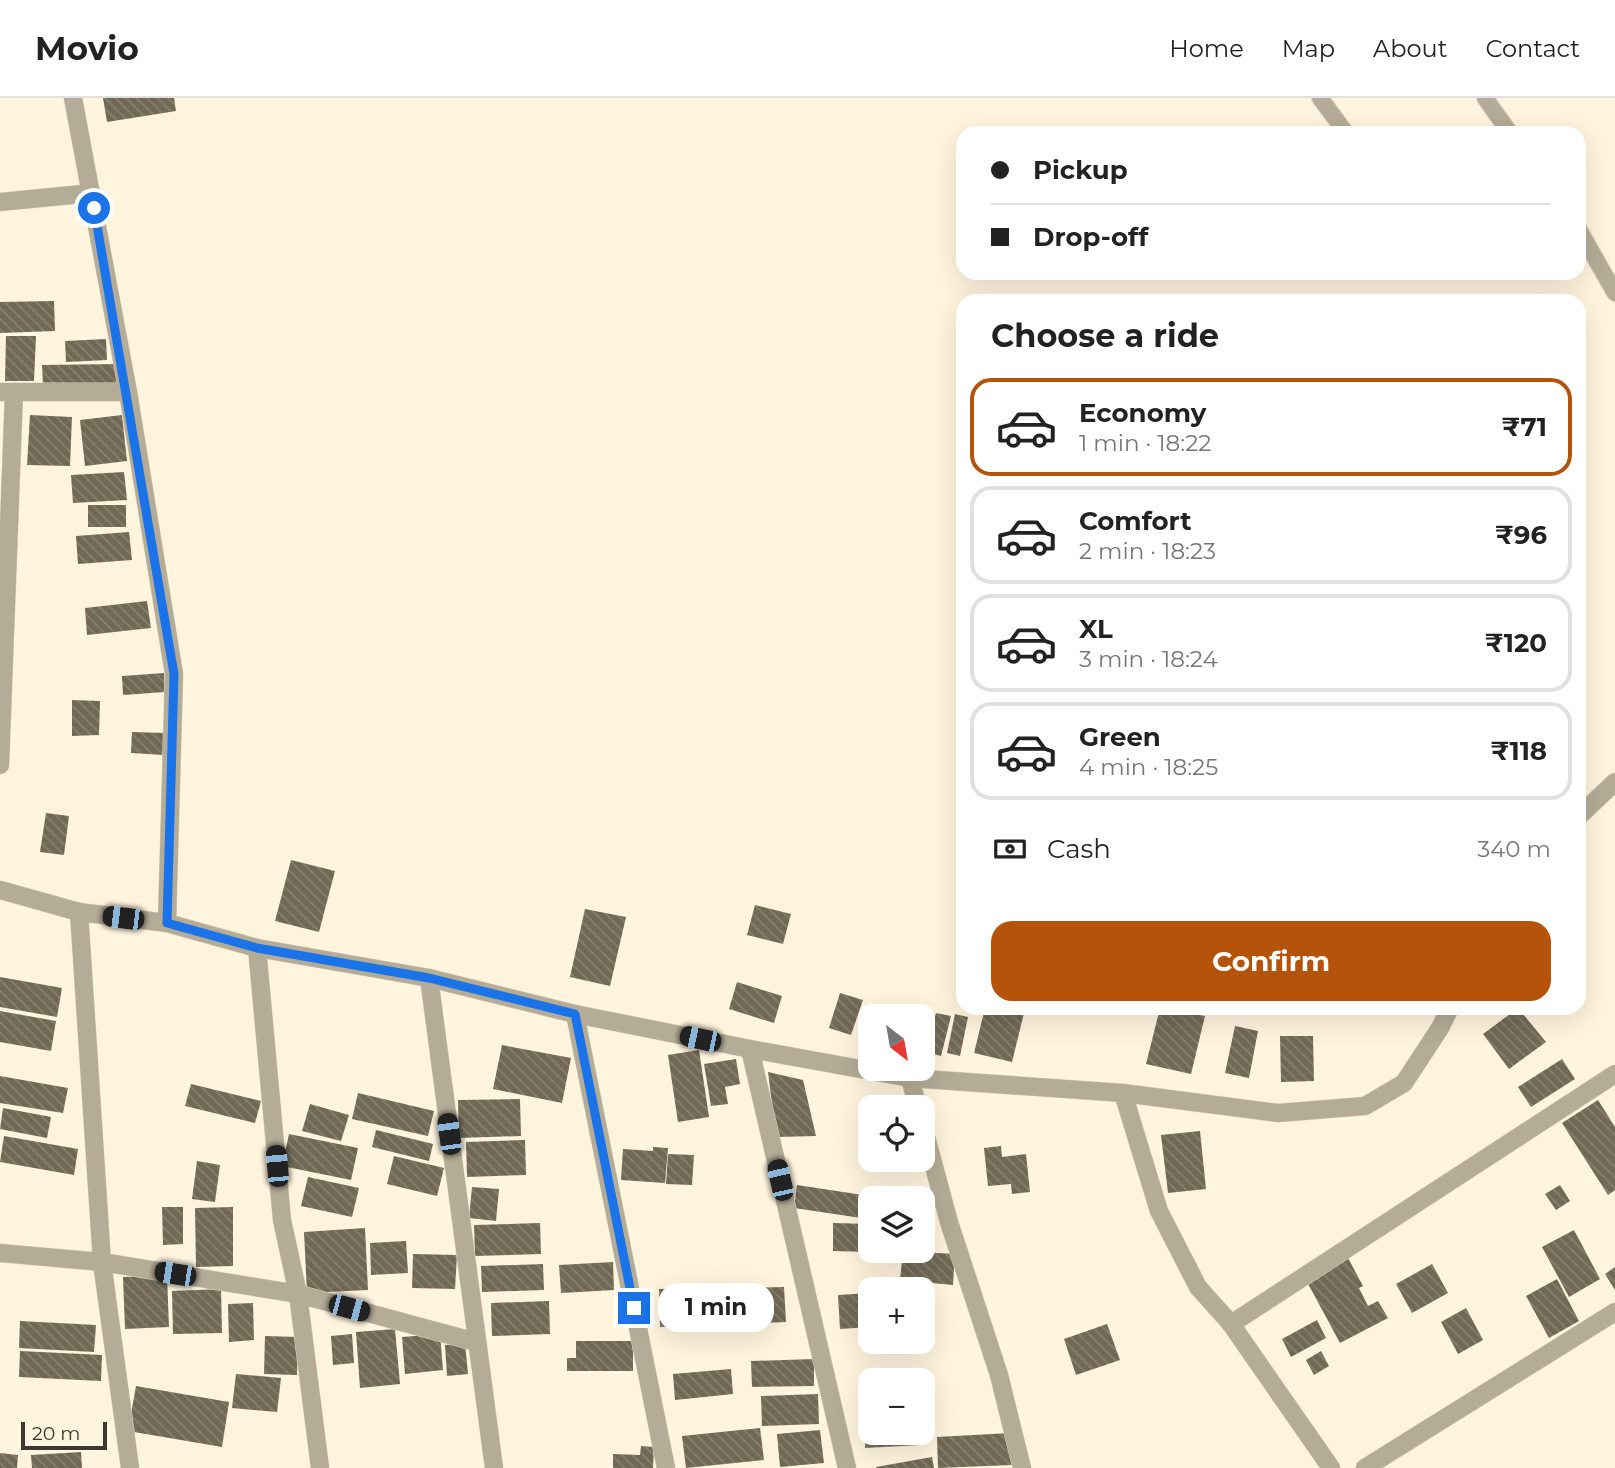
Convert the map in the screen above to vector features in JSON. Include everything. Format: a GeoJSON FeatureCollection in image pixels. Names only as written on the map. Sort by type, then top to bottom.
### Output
{"type":"FeatureCollection","features":[{"type":"Feature","properties":{"kind":"street"},"geometry":{"type":"LineString","coordinates":[[73,98],[128,392],[174,674],[167,923]]}},
{"type":"Feature","properties":{"kind":"street"},"geometry":{"type":"LineString","coordinates":[[0,202],[92,193]]}},
{"type":"Feature","properties":{"kind":"street"},"geometry":{"type":"LineString","coordinates":[[0,765],[7,392],[128,392]]}},
{"type":"Feature","properties":{"kind":"street"},"geometry":{"type":"LineString","coordinates":[[1586,809],[1615,782]]}},
{"type":"Feature","properties":{"kind":"street"},"geometry":{"type":"LineString","coordinates":[[0,890],[79,912],[167,923],[257,948],[429,978],[575,1014],[858,1069]]}},
{"type":"Feature","properties":{"kind":"street"},"geometry":{"type":"LineString","coordinates":[[79,912],[102,1262],[130,1468]]}},
{"type":"Feature","properties":{"kind":"street"},"geometry":{"type":"LineString","coordinates":[[257,948],[282,1220],[298,1294],[320,1468]]}},
{"type":"Feature","properties":{"kind":"street"},"geometry":{"type":"LineString","coordinates":[[429,978],[494,1468]]}},
{"type":"Feature","properties":{"kind":"street"},"geometry":{"type":"LineString","coordinates":[[575,1014],[666,1468]]}},
{"type":"Feature","properties":{"kind":"street"},"geometry":{"type":"LineString","coordinates":[[935,1080],[1124,1093],[1278,1113],[1365,1107],[1404,1083],[1446,1015]]}},
{"type":"Feature","properties":{"kind":"street"},"geometry":{"type":"LineString","coordinates":[[750,1049],[847,1468]]}},
{"type":"Feature","properties":{"kind":"street"},"geometry":{"type":"LineString","coordinates":[[1231,1324],[1615,1074]]}},
{"type":"Feature","properties":{"kind":"street"},"geometry":{"type":"LineString","coordinates":[[1124,1093],[1160,1210],[1198,1287],[1231,1324],[1331,1468]]}},
{"type":"Feature","properties":{"kind":"street"},"geometry":{"type":"LineString","coordinates":[[935,1170],[999,1375],[1022,1468]]}},
{"type":"Feature","properties":{"kind":"street"},"geometry":{"type":"LineString","coordinates":[[0,1252],[102,1262],[298,1294],[477,1342]]}},
{"type":"Feature","properties":{"kind":"street"},"geometry":{"type":"LineString","coordinates":[[1365,1468],[1615,1312]]}},
{"type":"Feature","properties":{"kind":"lane"},"geometry":{"type":"LineString","coordinates":[[1320,98],[1341,126]]}},
{"type":"Feature","properties":{"kind":"lane"},"geometry":{"type":"LineString","coordinates":[[1485,98],[1505,126]]}},
{"type":"Feature","properties":{"kind":"lane"},"geometry":{"type":"LineString","coordinates":[[1586,242],[1615,293]]}},
{"type":"Feature","properties":{"kind":"building"},"geometry":{"type":"Polygon","coordinates":[[[103,98],[174,98],[176,111],[107,122],[103,98]]]}},
{"type":"Feature","properties":{"kind":"building"},"geometry":{"type":"Polygon","coordinates":[[[54,301],[55,331],[0,333],[0,302],[54,301]]]}},
{"type":"Feature","properties":{"kind":"building"},"geometry":{"type":"Polygon","coordinates":[[[6,336],[36,336],[34,381],[5,381],[6,336]]]}},
{"type":"Feature","properties":{"kind":"building"},"geometry":{"type":"Polygon","coordinates":[[[106,339],[107,360],[66,362],[65,341],[106,339]]]}},
{"type":"Feature","properties":{"kind":"building"},"geometry":{"type":"Polygon","coordinates":[[[118,364],[119,385],[43,386],[42,365],[118,364]]]}},
{"type":"Feature","properties":{"kind":"building"},"geometry":{"type":"Polygon","coordinates":[[[30,415],[72,417],[70,466],[27,465],[30,415]]]}},
{"type":"Feature","properties":{"kind":"building"},"geometry":{"type":"Polygon","coordinates":[[[122,415],[127,461],[85,466],[80,420],[122,415]]]}},
{"type":"Feature","properties":{"kind":"building"},"geometry":{"type":"Polygon","coordinates":[[[124,472],[127,500],[73,503],[71,475],[124,472]]]}},
{"type":"Feature","properties":{"kind":"building"},"geometry":{"type":"Polygon","coordinates":[[[88,505],[126,505],[126,527],[88,527],[88,505]]]}},
{"type":"Feature","properties":{"kind":"building"},"geometry":{"type":"Polygon","coordinates":[[[129,532],[132,560],[78,564],[76,536],[129,532]]]}},
{"type":"Feature","properties":{"kind":"building"},"geometry":{"type":"Polygon","coordinates":[[[147,601],[151,628],[87,635],[85,608],[147,601]]]}},
{"type":"Feature","properties":{"kind":"building"},"geometry":{"type":"Polygon","coordinates":[[[164,673],[165,692],[123,695],[122,676],[164,673]]]}},
{"type":"Feature","properties":{"kind":"building"},"geometry":{"type":"Polygon","coordinates":[[[72,700],[100,701],[99,735],[72,736],[72,700]]]}},
{"type":"Feature","properties":{"kind":"building"},"geometry":{"type":"Polygon","coordinates":[[[132,732],[166,733],[164,755],[131,753],[132,732]]]}},
{"type":"Feature","properties":{"kind":"building"},"geometry":{"type":"Polygon","coordinates":[[[46,813],[69,816],[64,855],[40,852],[46,813]]]}},
{"type":"Feature","properties":{"kind":"building"},"geometry":{"type":"Polygon","coordinates":[[[291,860],[335,871],[319,932],[275,921],[291,860]]]}},
{"type":"Feature","properties":{"kind":"building"},"geometry":{"type":"Polygon","coordinates":[[[755,905],[791,914],[783,944],[747,935],[755,905]]]}},
{"type":"Feature","properties":{"kind":"building"},"geometry":{"type":"Polygon","coordinates":[[[585,909],[626,917],[610,986],[570,977],[585,909]]]}},
{"type":"Feature","properties":{"kind":"building"},"geometry":{"type":"Polygon","coordinates":[[[0,977],[62,988],[57,1017],[0,1007],[0,977]]]}},
{"type":"Feature","properties":{"kind":"building"},"geometry":{"type":"Polygon","coordinates":[[[737,982],[782,996],[774,1023],[729,1009],[737,982]]]}},
{"type":"Feature","properties":{"kind":"building"},"geometry":{"type":"Polygon","coordinates":[[[840,993],[863,1000],[862,1004],[858,1004],[858,1015],[851,1035],[829,1028],[840,993]]]}},
{"type":"Feature","properties":{"kind":"building"},"geometry":{"type":"Polygon","coordinates":[[[0,1011],[56,1021],[51,1051],[0,1042],[0,1011]]]}},
{"type":"Feature","properties":{"kind":"building"},"geometry":{"type":"Polygon","coordinates":[[[936,1013],[951,1016],[941,1056],[935,1054],[936,1013]]]}},
{"type":"Feature","properties":{"kind":"building"},"geometry":{"type":"Polygon","coordinates":[[[955,1014],[968,1017],[960,1056],[947,1053],[955,1014]]]}},
{"type":"Feature","properties":{"kind":"building"},"geometry":{"type":"Polygon","coordinates":[[[983,1015],[1024,1015],[1012,1062],[974,1053],[983,1015]]]}},
{"type":"Feature","properties":{"kind":"building"},"geometry":{"type":"Polygon","coordinates":[[[1158,1015],[1205,1016],[1191,1074],[1146,1064],[1158,1015]]]}},
{"type":"Feature","properties":{"kind":"building"},"geometry":{"type":"Polygon","coordinates":[[[1509,1015],[1524,1015],[1546,1042],[1509,1069],[1483,1034],[1509,1015]]]}},
{"type":"Feature","properties":{"kind":"building"},"geometry":{"type":"Polygon","coordinates":[[[1235,1026],[1258,1031],[1249,1078],[1225,1073],[1235,1026]]]}},
{"type":"Feature","properties":{"kind":"building"},"geometry":{"type":"Polygon","coordinates":[[[1280,1036],[1313,1036],[1314,1081],[1281,1082],[1280,1036]]]}},
{"type":"Feature","properties":{"kind":"building"},"geometry":{"type":"Polygon","coordinates":[[[502,1045],[571,1058],[562,1103],[493,1089],[502,1045]]]}},
{"type":"Feature","properties":{"kind":"building"},"geometry":{"type":"Polygon","coordinates":[[[699,1050],[709,1117],[678,1122],[668,1055],[699,1050]]]}},
{"type":"Feature","properties":{"kind":"building"},"geometry":{"type":"Polygon","coordinates":[[[736,1059],[740,1084],[725,1087],[728,1104],[711,1106],[704,1064],[736,1059]]]}},
{"type":"Feature","properties":{"kind":"building"},"geometry":{"type":"Polygon","coordinates":[[[1562,1059],[1575,1079],[1531,1107],[1518,1087],[1562,1059]]]}},
{"type":"Feature","properties":{"kind":"building"},"geometry":{"type":"Polygon","coordinates":[[[768,1072],[803,1080],[816,1136],[776,1137],[768,1072]]]}},
{"type":"Feature","properties":{"kind":"building"},"geometry":{"type":"Polygon","coordinates":[[[0,1076],[68,1088],[63,1113],[0,1103],[0,1076]]]}},
{"type":"Feature","properties":{"kind":"building"},"geometry":{"type":"Polygon","coordinates":[[[191,1084],[261,1101],[255,1123],[185,1106],[191,1084]]]}},
{"type":"Feature","properties":{"kind":"building"},"geometry":{"type":"Polygon","coordinates":[[[358,1093],[434,1111],[428,1136],[352,1119],[358,1093]]]}},
{"type":"Feature","properties":{"kind":"building"},"geometry":{"type":"Polygon","coordinates":[[[520,1099],[521,1136],[459,1138],[458,1100],[520,1099]]]}},
{"type":"Feature","properties":{"kind":"building"},"geometry":{"type":"Polygon","coordinates":[[[1598,1100],[1615,1127],[1615,1190],[1608,1195],[1562,1123],[1598,1100]]]}},
{"type":"Feature","properties":{"kind":"building"},"geometry":{"type":"Polygon","coordinates":[[[310,1104],[349,1115],[341,1141],[302,1131],[310,1104]]]}},
{"type":"Feature","properties":{"kind":"building"},"geometry":{"type":"Polygon","coordinates":[[[3,1108],[51,1117],[47,1138],[0,1129],[3,1108]]]}},
{"type":"Feature","properties":{"kind":"building"},"geometry":{"type":"Polygon","coordinates":[[[376,1130],[433,1144],[429,1161],[372,1147],[376,1130]]]}},
{"type":"Feature","properties":{"kind":"building"},"geometry":{"type":"Polygon","coordinates":[[[1200,1131],[1206,1189],[1168,1193],[1161,1135],[1200,1131]]]}},
{"type":"Feature","properties":{"kind":"building"},"geometry":{"type":"Polygon","coordinates":[[[289,1134],[358,1148],[351,1180],[282,1166],[289,1134]]]}},
{"type":"Feature","properties":{"kind":"building"},"geometry":{"type":"Polygon","coordinates":[[[4,1136],[78,1149],[74,1175],[0,1162],[4,1136]]]}},
{"type":"Feature","properties":{"kind":"building"},"geometry":{"type":"Polygon","coordinates":[[[525,1140],[526,1175],[467,1177],[466,1142],[525,1140]]]}},
{"type":"Feature","properties":{"kind":"building"},"geometry":{"type":"Polygon","coordinates":[[[1001,1146],[1002,1157],[1026,1154],[1030,1192],[1012,1194],[1011,1184],[988,1186],[984,1148],[1001,1146]]]}},
{"type":"Feature","properties":{"kind":"building"},"geometry":{"type":"Polygon","coordinates":[[[653,1147],[668,1148],[665,1183],[621,1180],[623,1149],[653,1151],[653,1147]]]}},
{"type":"Feature","properties":{"kind":"building"},"geometry":{"type":"Polygon","coordinates":[[[668,1154],[694,1155],[692,1185],[666,1184],[668,1154]]]}},
{"type":"Feature","properties":{"kind":"building"},"geometry":{"type":"Polygon","coordinates":[[[394,1156],[444,1168],[437,1196],[387,1184],[394,1156]]]}},
{"type":"Feature","properties":{"kind":"building"},"geometry":{"type":"Polygon","coordinates":[[[197,1161],[220,1165],[215,1202],[192,1199],[197,1161]]]}},
{"type":"Feature","properties":{"kind":"building"},"geometry":{"type":"Polygon","coordinates":[[[308,1177],[359,1188],[352,1217],[301,1206],[308,1177]]]}},
{"type":"Feature","properties":{"kind":"building"},"geometry":{"type":"Polygon","coordinates":[[[797,1185],[858,1194],[858,1218],[794,1208],[797,1185]]]}},
{"type":"Feature","properties":{"kind":"building"},"geometry":{"type":"Polygon","coordinates":[[[1560,1185],[1570,1201],[1556,1210],[1545,1194],[1560,1185]]]}},
{"type":"Feature","properties":{"kind":"building"},"geometry":{"type":"Polygon","coordinates":[[[472,1187],[499,1189],[496,1221],[469,1218],[472,1187]]]}},
{"type":"Feature","properties":{"kind":"building"},"geometry":{"type":"Polygon","coordinates":[[[162,1207],[183,1207],[183,1244],[163,1245],[162,1207]]]}},
{"type":"Feature","properties":{"kind":"building"},"geometry":{"type":"Polygon","coordinates":[[[233,1207],[233,1266],[196,1267],[195,1208],[233,1207]]]}},
{"type":"Feature","properties":{"kind":"building"},"geometry":{"type":"Polygon","coordinates":[[[540,1223],[541,1254],[475,1256],[474,1225],[540,1223]]]}},
{"type":"Feature","properties":{"kind":"building"},"geometry":{"type":"Polygon","coordinates":[[[833,1223],[858,1224],[858,1252],[833,1251],[833,1223]]]}},
{"type":"Feature","properties":{"kind":"building"},"geometry":{"type":"Polygon","coordinates":[[[365,1228],[368,1290],[307,1293],[304,1232],[365,1228]]]}},
{"type":"Feature","properties":{"kind":"building"},"geometry":{"type":"Polygon","coordinates":[[[1574,1230],[1600,1279],[1569,1297],[1542,1247],[1574,1230]]]}},
{"type":"Feature","properties":{"kind":"building"},"geometry":{"type":"Polygon","coordinates":[[[406,1241],[408,1273],[371,1275],[370,1243],[406,1241]]]}},
{"type":"Feature","properties":{"kind":"building"},"geometry":{"type":"Polygon","coordinates":[[[935,1253],[955,1254],[953,1285],[935,1283],[935,1277],[900,1277],[902,1263],[935,1263],[935,1253]]]}},
{"type":"Feature","properties":{"kind":"building"},"geometry":{"type":"Polygon","coordinates":[[[413,1254],[457,1255],[455,1289],[412,1288],[413,1254]]]}},
{"type":"Feature","properties":{"kind":"building"},"geometry":{"type":"Polygon","coordinates":[[[1348,1258],[1363,1286],[1359,1288],[1368,1306],[1378,1301],[1388,1318],[1340,1343],[1306,1280],[1348,1258]]]}},
{"type":"Feature","properties":{"kind":"building"},"geometry":{"type":"Polygon","coordinates":[[[613,1262],[614,1290],[561,1293],[559,1265],[613,1262]]]}},
{"type":"Feature","properties":{"kind":"building"},"geometry":{"type":"Polygon","coordinates":[[[543,1264],[544,1290],[482,1292],[481,1266],[543,1264]]]}},
{"type":"Feature","properties":{"kind":"building"},"geometry":{"type":"Polygon","coordinates":[[[1432,1264],[1448,1293],[1412,1313],[1396,1284],[1432,1264]]]}},
{"type":"Feature","properties":{"kind":"building"},"geometry":{"type":"Polygon","coordinates":[[[1615,1267],[1615,1290],[1605,1274],[1615,1267]]]}},
{"type":"Feature","properties":{"kind":"building"},"geometry":{"type":"Polygon","coordinates":[[[167,1275],[169,1327],[125,1329],[123,1277],[167,1275]]]}},
{"type":"Feature","properties":{"kind":"building"},"geometry":{"type":"Polygon","coordinates":[[[1557,1279],[1579,1321],[1549,1338],[1526,1296],[1557,1279]]]}},
{"type":"Feature","properties":{"kind":"building"},"geometry":{"type":"Polygon","coordinates":[[[719,1287],[720,1325],[660,1327],[659,1289],[719,1287]]]}},
{"type":"Feature","properties":{"kind":"building"},"geometry":{"type":"Polygon","coordinates":[[[784,1287],[786,1322],[738,1324],[737,1288],[784,1287]]]}},
{"type":"Feature","properties":{"kind":"building"},"geometry":{"type":"Polygon","coordinates":[[[221,1289],[222,1333],[173,1334],[172,1291],[221,1289]]]}},
{"type":"Feature","properties":{"kind":"building"},"geometry":{"type":"Polygon","coordinates":[[[858,1294],[858,1328],[840,1329],[838,1295],[858,1294]]]}},
{"type":"Feature","properties":{"kind":"building"},"geometry":{"type":"Polygon","coordinates":[[[549,1301],[550,1334],[492,1336],[491,1303],[549,1301]]]}},
{"type":"Feature","properties":{"kind":"building"},"geometry":{"type":"Polygon","coordinates":[[[253,1303],[254,1340],[229,1342],[228,1304],[253,1303]]]}},
{"type":"Feature","properties":{"kind":"building"},"geometry":{"type":"Polygon","coordinates":[[[1466,1308],[1483,1340],[1458,1354],[1441,1322],[1466,1308]]]}},
{"type":"Feature","properties":{"kind":"building"},"geometry":{"type":"Polygon","coordinates":[[[1317,1320],[1326,1338],[1291,1357],[1282,1339],[1317,1320]]]}},
{"type":"Feature","properties":{"kind":"building"},"geometry":{"type":"Polygon","coordinates":[[[20,1321],[96,1325],[94,1352],[19,1348],[20,1321]]]}},
{"type":"Feature","properties":{"kind":"building"},"geometry":{"type":"Polygon","coordinates":[[[1107,1324],[1120,1360],[1076,1375],[1064,1339],[1107,1324]]]}},
{"type":"Feature","properties":{"kind":"building"},"geometry":{"type":"Polygon","coordinates":[[[395,1329],[400,1384],[360,1388],[356,1332],[395,1329]]]}},
{"type":"Feature","properties":{"kind":"building"},"geometry":{"type":"Polygon","coordinates":[[[352,1334],[354,1363],[333,1365],[331,1336],[352,1334]]]}},
{"type":"Feature","properties":{"kind":"building"},"geometry":{"type":"Polygon","coordinates":[[[440,1334],[443,1370],[405,1374],[402,1337],[440,1334]]]}},
{"type":"Feature","properties":{"kind":"building"},"geometry":{"type":"Polygon","coordinates":[[[265,1336],[298,1337],[297,1375],[264,1374],[265,1336]]]}},
{"type":"Feature","properties":{"kind":"building"},"geometry":{"type":"Polygon","coordinates":[[[576,1341],[633,1341],[633,1371],[567,1371],[567,1358],[576,1358],[576,1341]]]}},
{"type":"Feature","properties":{"kind":"building"},"geometry":{"type":"Polygon","coordinates":[[[465,1343],[468,1374],[447,1376],[445,1345],[465,1343]]]}},
{"type":"Feature","properties":{"kind":"building"},"geometry":{"type":"Polygon","coordinates":[[[20,1351],[102,1355],[101,1381],[19,1377],[20,1351]]]}},
{"type":"Feature","properties":{"kind":"building"},"geometry":{"type":"Polygon","coordinates":[[[1321,1351],[1329,1366],[1314,1375],[1306,1360],[1321,1351]]]}},
{"type":"Feature","properties":{"kind":"building"},"geometry":{"type":"Polygon","coordinates":[[[814,1359],[814,1386],[752,1387],[751,1361],[814,1359]]]}},
{"type":"Feature","properties":{"kind":"building"},"geometry":{"type":"Polygon","coordinates":[[[731,1369],[733,1394],[675,1400],[673,1374],[731,1369]]]}},
{"type":"Feature","properties":{"kind":"building"},"geometry":{"type":"Polygon","coordinates":[[[236,1374],[281,1378],[277,1412],[232,1408],[236,1374]]]}},
{"type":"Feature","properties":{"kind":"building"},"geometry":{"type":"Polygon","coordinates":[[[136,1386],[229,1402],[222,1447],[128,1431],[136,1386]]]}},
{"type":"Feature","properties":{"kind":"building"},"geometry":{"type":"Polygon","coordinates":[[[818,1394],[819,1424],[762,1426],[761,1396],[818,1394]]]}},
{"type":"Feature","properties":{"kind":"building"},"geometry":{"type":"Polygon","coordinates":[[[760,1428],[764,1460],[686,1468],[682,1436],[760,1428]]]}},
{"type":"Feature","properties":{"kind":"building"},"geometry":{"type":"Polygon","coordinates":[[[820,1430],[824,1463],[780,1467],[777,1434],[820,1430]]]}},
{"type":"Feature","properties":{"kind":"building"},"geometry":{"type":"Polygon","coordinates":[[[1010,1433],[1012,1465],[938,1468],[937,1437],[1010,1433]]]}},
{"type":"Feature","properties":{"kind":"building"},"geometry":{"type":"Polygon","coordinates":[[[865,1445],[920,1445],[865,1448],[865,1445]]]}},
{"type":"Feature","properties":{"kind":"building"},"geometry":{"type":"Polygon","coordinates":[[[641,1446],[654,1447],[653,1468],[613,1468],[613,1454],[640,1455],[641,1446]]]}},
{"type":"Feature","properties":{"kind":"building"},"geometry":{"type":"Polygon","coordinates":[[[81,1452],[82,1468],[32,1468],[31,1455],[81,1452]]]}},
{"type":"Feature","properties":{"kind":"building"},"geometry":{"type":"Polygon","coordinates":[[[0,1453],[18,1455],[17,1468],[0,1468],[0,1453]]]}},
{"type":"Feature","properties":{"kind":"building"},"geometry":{"type":"Polygon","coordinates":[[[932,1457],[934,1468],[876,1468],[876,1467],[932,1457]]]}},
{"type":"Feature","properties":{"kind":"route"},"geometry":{"type":"LineString","coordinates":[[94,208],[128,392],[174,674],[167,923],[257,948],[429,978],[575,1014],[634,1308]]}}]}
